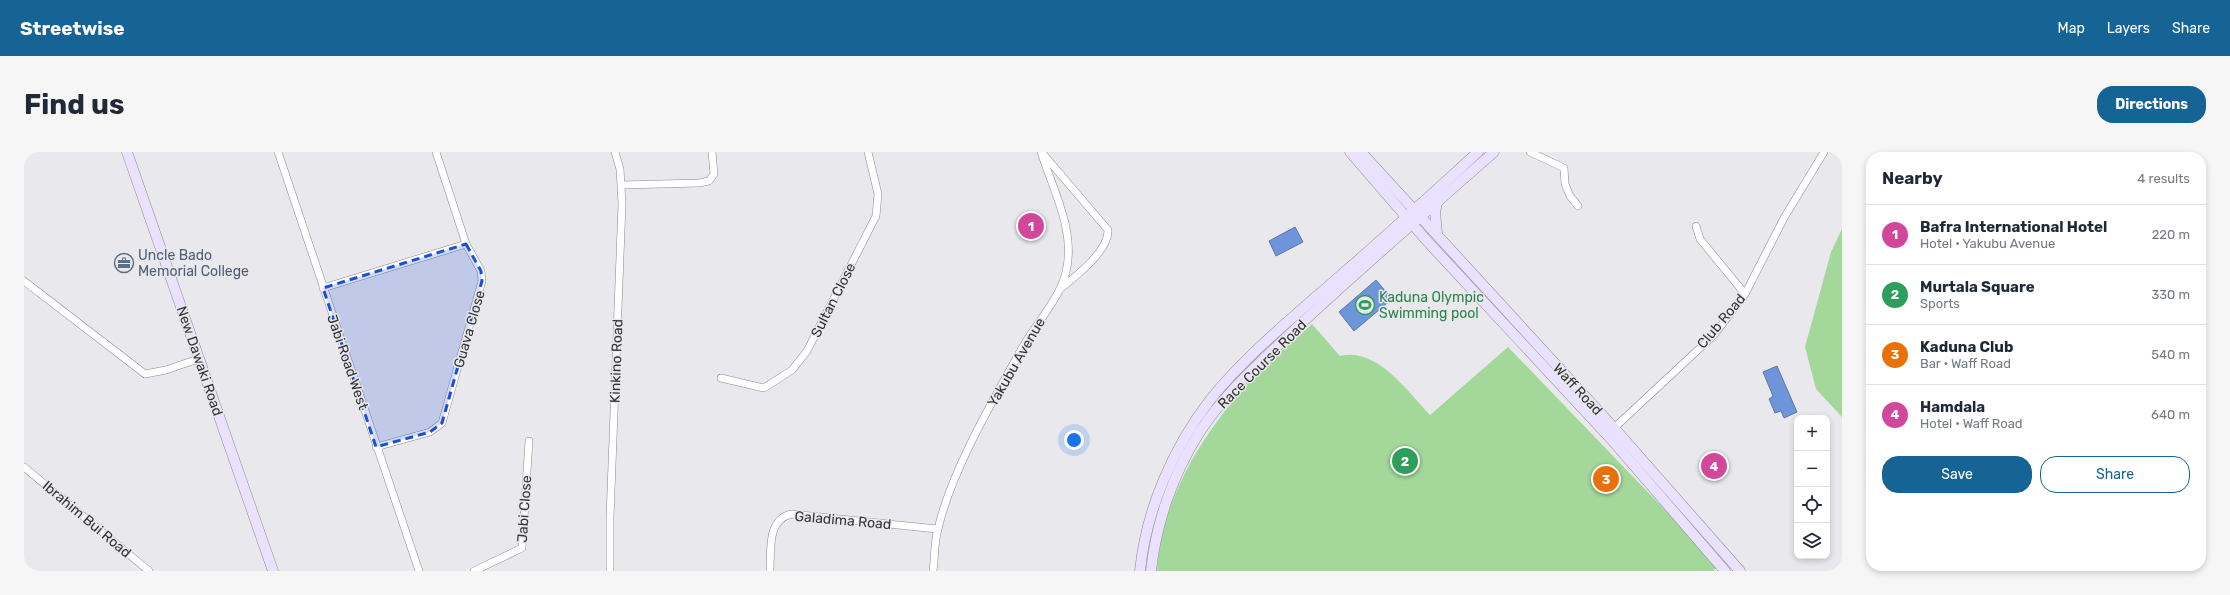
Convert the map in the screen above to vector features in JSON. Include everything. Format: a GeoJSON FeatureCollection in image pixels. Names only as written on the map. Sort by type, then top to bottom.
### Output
{"type":"FeatureCollection","features":[{"type":"Feature","properties":{"kind":"street","name":"New Dawaki Road"},"geometry":{"type":"LineString","coordinates":[[128,152],[198,358],[273,571]]}},
{"type":"Feature","properties":{"kind":"street","name":"Jabi Road West"},"geometry":{"type":"LineString","coordinates":[[278,152],[376,447],[420,571]]}},
{"type":"Feature","properties":{"kind":"street","name":"Guava Close"},"geometry":{"type":"LineString","coordinates":[[376,447],[430,432],[442,422],[482,281],[481,272],[466,244],[436,152]]}},
{"type":"Feature","properties":{"kind":"street","name":"Kinkino Road"},"geometry":{"type":"LineString","coordinates":[[610,571],[610,517],[622,185],[616,152]]}},
{"type":"Feature","properties":{"kind":"street"},"geometry":{"type":"LineString","coordinates":[[622,185],[699,183],[709,181],[714,174],[712,152]]}},
{"type":"Feature","properties":{"kind":"street","name":"Sultan Close"},"geometry":{"type":"LineString","coordinates":[[721,378],[761,388],[792,370],[807,351],[876,216],[878,194],[868,152]]}},
{"type":"Feature","properties":{"kind":"street"},"geometry":{"type":"LineString","coordinates":[[1041,152],[1108,230],[1108,237],[1102,248],[1078,274],[1060,289]]}},
{"type":"Feature","properties":{"kind":"street","name":"Yakubu Avenue"},"geometry":{"type":"LineString","coordinates":[[933,571],[937,529],[950,490],[967,452],[1021,349],[1060,289],[1066,272],[1069,247],[1065,220],[1041,152]]}},
{"type":"Feature","properties":{"kind":"street"},"geometry":{"type":"LineString","coordinates":[[1350,152],[1395,196],[1434,199],[1494,152]]}},
{"type":"Feature","properties":{"kind":"street"},"geometry":{"type":"LineString","coordinates":[[1361,152],[1411,216]]}},
{"type":"Feature","properties":{"kind":"street"},"geometry":{"type":"LineString","coordinates":[[1421,217],[1434,199],[1478,152]]}},
{"type":"Feature","properties":{"kind":"street"},"geometry":{"type":"LineString","coordinates":[[1530,152],[1564,168],[1566,171],[1565,184],[1570,196],[1578,206]]}},
{"type":"Feature","properties":{"kind":"street","name":"Club Road"},"geometry":{"type":"LineString","coordinates":[[1614,428],[1714,335],[1745,294],[1784,218],[1824,152]]}},
{"type":"Feature","properties":{"kind":"street"},"geometry":{"type":"LineString","coordinates":[[1395,196],[1393,235],[1416,236],[1427,241]]}},
{"type":"Feature","properties":{"kind":"street"},"geometry":{"type":"LineString","coordinates":[[1434,199],[1437,233]]}},
{"type":"Feature","properties":{"kind":"street","name":"Race Course Road"},"geometry":{"type":"LineString","coordinates":[[1151,571],[1160,522],[1171,489],[1199,433],[1216,409],[1240,382],[1411,216],[1434,199]]}},
{"type":"Feature","properties":{"kind":"street","name":"Waff Road"},"geometry":{"type":"LineString","coordinates":[[1411,216],[1421,217],[1437,233],[1614,428],[1740,571]]}},
{"type":"Feature","properties":{"kind":"street","name":"Waff Road"},"geometry":{"type":"LineString","coordinates":[[1411,216],[1427,241],[1611,439],[1725,571]]}},
{"type":"Feature","properties":{"kind":"street"},"geometry":{"type":"LineString","coordinates":[[1696,226],[1700,238],[1745,294]]}},
{"type":"Feature","properties":{"kind":"street","name":"Race Course Road"},"geometry":{"type":"LineString","coordinates":[[1140,571],[1149,522],[1161,487],[1174,458],[1210,400],[1268,341],[1393,235]]}},
{"type":"Feature","properties":{"kind":"street"},"geometry":{"type":"LineString","coordinates":[[323,288],[466,244]]}},
{"type":"Feature","properties":{"kind":"street"},"geometry":{"type":"LineString","coordinates":[[24,281],[145,374],[166,370],[198,358]]}},
{"type":"Feature","properties":{"kind":"street","name":"Jabi Close"},"geometry":{"type":"LineString","coordinates":[[474,571],[522,548],[529,440]]}},
{"type":"Feature","properties":{"kind":"street","name":"Ibrahim Bui Road"},"geometry":{"type":"LineString","coordinates":[[24,467],[149,571]]}},
{"type":"Feature","properties":{"kind":"street","name":"Galadima Road"},"geometry":{"type":"LineString","coordinates":[[770,571],[773,531],[777,521],[784,516],[791,514],[937,529]]}},
{"type":"Feature","properties":{"kind":"highlighted area"},"geometry":{"type":"Polygon","coordinates":[[[466,244],[481,271],[482,281],[442,423],[430,432],[376,447],[323,288],[466,244]]]}},
{"type":"Feature","properties":{"kind":"green space"},"geometry":{"type":"Polygon","coordinates":[[[1842,229],[1842,417],[1816,389],[1805,347],[1831,252],[1842,229]]]}},
{"type":"Feature","properties":{"kind":"green space"},"geometry":{"type":"Polygon","coordinates":[[[1312,324],[1340,356],[1354,355],[1366,358],[1379,364],[1401,383],[1430,415],[1508,347],[1719,566],[1713,571],[1157,571],[1167,517],[1188,467],[1202,443],[1235,398],[1253,378],[1312,324]]]}},
{"type":"Feature","properties":{"kind":"water"},"geometry":{"type":"Polygon","coordinates":[[[1295,227],[1303,242],[1276,256],[1269,241],[1295,227]]]}},
{"type":"Feature","properties":{"kind":"water","name":"Kaduna Olympic Swimming pool"},"geometry":{"type":"Polygon","coordinates":[[[1376,280],[1392,299],[1354,331],[1339,312],[1376,280]]]}},
{"type":"Feature","properties":{"kind":"water"},"geometry":{"type":"Polygon","coordinates":[[[1777,366],[1797,412],[1784,418],[1781,411],[1775,413],[1769,399],[1773,396],[1763,372],[1777,366]]]}},
{"type":"Feature","properties":{"kind":"place","name":"Bafra International Hotel"},"geometry":{"type":"Point","coordinates":[1031,226]}},
{"type":"Feature","properties":{"kind":"place","name":"Uncle Bado Memorial College"},"geometry":{"type":"Point","coordinates":[124,263]}},
{"type":"Feature","properties":{"kind":"place","name":"Kaduna Olympic Swimming pool"},"geometry":{"type":"Point","coordinates":[1365,305]}},
{"type":"Feature","properties":{"kind":"place","name":"Murtala Square"},"geometry":{"type":"Point","coordinates":[1405,461]}},
{"type":"Feature","properties":{"kind":"place","name":"Hamdala"},"geometry":{"type":"Point","coordinates":[1714,466]}},
{"type":"Feature","properties":{"kind":"place","name":"Kaduna Club"},"geometry":{"type":"Point","coordinates":[1606,479]}}]}
